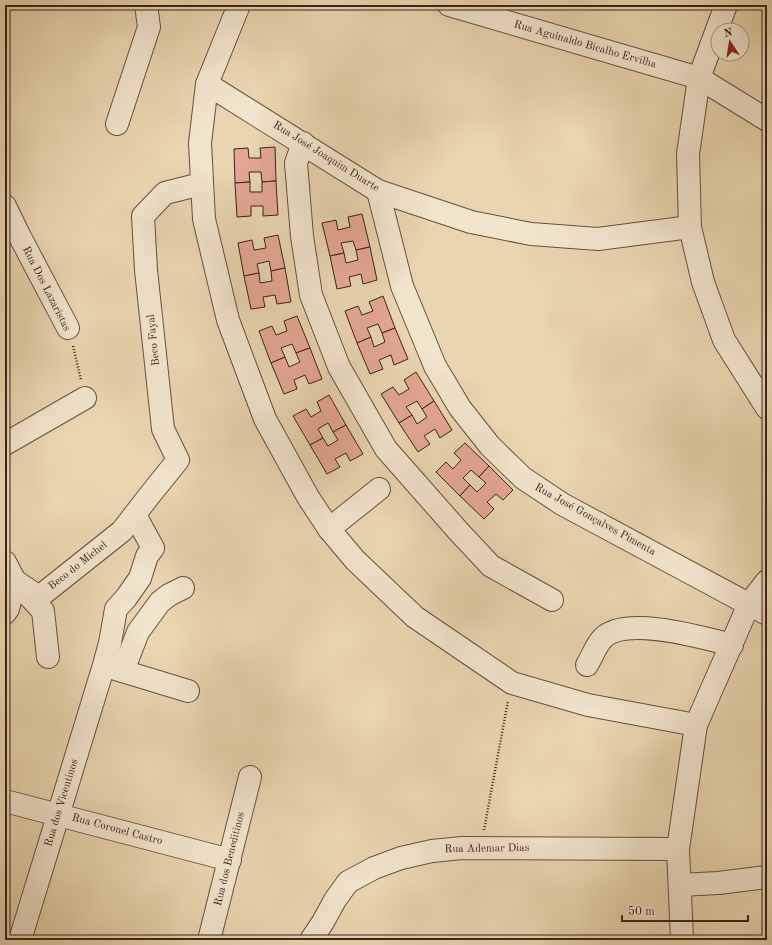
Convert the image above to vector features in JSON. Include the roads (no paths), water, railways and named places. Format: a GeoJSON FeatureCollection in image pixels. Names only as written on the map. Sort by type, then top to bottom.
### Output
{"type":"FeatureCollection","features":[{"type":"Feature","properties":{"kind":"street"},"geometry":{"type":"LineString","coordinates":[[117,124],[149,27],[146,5]]}},
{"type":"Feature","properties":{"kind":"street"},"geometry":{"type":"LineString","coordinates":[[240,5],[207,84],[200,143],[204,219],[228,320],[264,419],[308,496],[329,529],[355,560],[416,617],[512,683],[588,705],[696,725]]}},
{"type":"Feature","properties":{"kind":"street","name":"Rua Aguinaldo Bicalho Ervilha"},"geometry":{"type":"LineString","coordinates":[[449,5],[699,78],[767,120]]}},
{"type":"Feature","properties":{"kind":"street"},"geometry":{"type":"LineString","coordinates":[[726,5],[699,78],[688,154],[690,227],[703,282],[724,340],[767,408]]}},
{"type":"Feature","properties":{"kind":"street","name":"Rua José Joaquim Duarte"},"geometry":{"type":"LineString","coordinates":[[207,84],[300,153],[378,191],[471,222],[531,234],[598,239],[690,227]]}},
{"type":"Feature","properties":{"kind":"street"},"geometry":{"type":"LineString","coordinates":[[300,153],[302,236],[312,295],[340,367],[364,411],[386,449],[491,566],[552,600]]}},
{"type":"Feature","properties":{"kind":"street","name":"Beco Fayal"},"geometry":{"type":"LineString","coordinates":[[134,515],[178,460],[163,429],[146,270],[143,216],[165,193],[201,184]]}},
{"type":"Feature","properties":{"kind":"street","name":"Rua José Gonçalves Pimenta"},"geometry":{"type":"LineString","coordinates":[[378,191],[402,286],[436,366],[460,408],[490,446],[523,478],[562,504],[758,609]]}},
{"type":"Feature","properties":{"kind":"street","name":"Rua Dos Lazaristas"},"geometry":{"type":"LineString","coordinates":[[5,206],[68,328]]}},
{"type":"Feature","properties":{"kind":"street"},"geometry":{"type":"LineString","coordinates":[[5,444],[85,398]]}},
{"type":"Feature","properties":{"kind":"street"},"geometry":{"type":"LineString","coordinates":[[329,529],[379,489]]}},
{"type":"Feature","properties":{"kind":"street","name":"Beco do Michel"},"geometry":{"type":"LineString","coordinates":[[15,581],[39,597],[122,532],[134,515]]}},
{"type":"Feature","properties":{"kind":"street","name":"Rua dos Vicentinos"},"geometry":{"type":"LineString","coordinates":[[20,940],[59,815],[114,668],[116,609],[140,578],[147,556],[153,548],[134,515]]}},
{"type":"Feature","properties":{"kind":"street"},"geometry":{"type":"LineString","coordinates":[[5,562],[15,581],[43,611],[48,657]]}},
{"type":"Feature","properties":{"kind":"street"},"geometry":{"type":"LineString","coordinates":[[5,613],[8,609],[15,581]]}},
{"type":"Feature","properties":{"kind":"street"},"geometry":{"type":"LineString","coordinates":[[682,940],[678,849],[696,725],[732,645],[758,609],[767,581]]}},
{"type":"Feature","properties":{"kind":"street"},"geometry":{"type":"LineString","coordinates":[[183,588],[169,595],[160,602],[114,668],[188,691]]}},
{"type":"Feature","properties":{"kind":"street"},"geometry":{"type":"LineString","coordinates":[[587,665],[603,638],[612,632],[635,628],[663,629],[732,645]]}},
{"type":"Feature","properties":{"kind":"street","name":"Rua dos Beneditinos"},"geometry":{"type":"LineString","coordinates":[[209,940],[250,777]]}},
{"type":"Feature","properties":{"kind":"street","name":"Rua Coronel Castro"},"geometry":{"type":"LineString","coordinates":[[5,801],[230,860]]}},
{"type":"Feature","properties":{"kind":"street","name":"Rua Ademar Dias"},"geometry":{"type":"LineString","coordinates":[[311,940],[335,900],[348,882],[374,868],[409,856],[432,851],[462,848],[678,849]]}},
{"type":"Feature","properties":{"kind":"street"},"geometry":{"type":"LineString","coordinates":[[680,885],[718,883],[767,877]]}}]}
